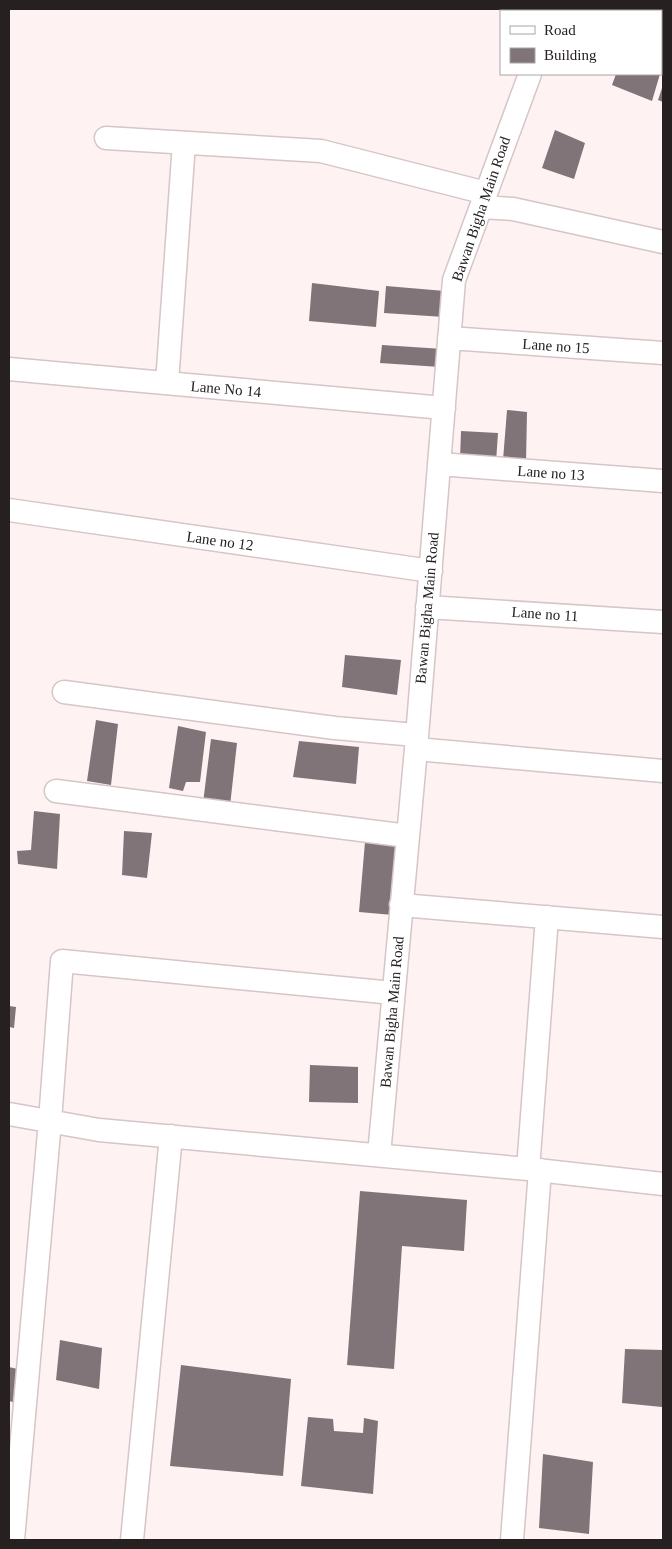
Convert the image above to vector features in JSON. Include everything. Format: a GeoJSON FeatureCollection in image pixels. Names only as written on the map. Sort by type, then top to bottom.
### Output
{"type":"FeatureCollection","features":[{"type":"Feature","properties":{"kind":"street","name":"Bawan Bigha Main Road"},"geometry":{"type":"LineString","coordinates":[[379,1155],[428,607],[454,280],[530,75]]}},
{"type":"Feature","properties":{"kind":"street"},"geometry":{"type":"LineString","coordinates":[[106,138],[321,151],[514,209],[663,242]]}},
{"type":"Feature","properties":{"kind":"street"},"geometry":{"type":"LineString","coordinates":[[167,383],[184,143]]}},
{"type":"Feature","properties":{"kind":"street","name":"Lane no 15"},"geometry":{"type":"LineString","coordinates":[[450,338],[663,353]]}},
{"type":"Feature","properties":{"kind":"street","name":"Lane No 14"},"geometry":{"type":"LineString","coordinates":[[9,369],[444,408]]}},
{"type":"Feature","properties":{"kind":"street","name":"Lane no 13"},"geometry":{"type":"LineString","coordinates":[[439,464],[663,482]]}},
{"type":"Feature","properties":{"kind":"street","name":"Lane no 12"},"geometry":{"type":"LineString","coordinates":[[9,510],[430,571]]}},
{"type":"Feature","properties":{"kind":"street","name":"Lane no 11"},"geometry":{"type":"LineString","coordinates":[[428,607],[663,622]]}},
{"type":"Feature","properties":{"kind":"street"},"geometry":{"type":"LineString","coordinates":[[64,692],[335,728],[416,742],[663,771]]}},
{"type":"Feature","properties":{"kind":"street"},"geometry":{"type":"LineString","coordinates":[[56,790],[408,836]]}},
{"type":"Feature","properties":{"kind":"street"},"geometry":{"type":"LineString","coordinates":[[402,905],[663,927]]}},
{"type":"Feature","properties":{"kind":"street"},"geometry":{"type":"LineString","coordinates":[[512,1540],[547,917]]}},
{"type":"Feature","properties":{"kind":"street"},"geometry":{"type":"LineString","coordinates":[[13,1540],[50,1121],[62,961],[393,993]]}},
{"type":"Feature","properties":{"kind":"street"},"geometry":{"type":"LineString","coordinates":[[9,1114],[99,1130],[534,1169],[663,1184]]}},
{"type":"Feature","properties":{"kind":"street"},"geometry":{"type":"LineString","coordinates":[[132,1540],[171,1136]]}},
{"type":"Feature","properties":{"kind":"building"},"geometry":{"type":"Polygon","coordinates":[[[663,9],[663,27],[662,10],[628,10],[663,9]]]}},
{"type":"Feature","properties":{"kind":"building"},"geometry":{"type":"Polygon","coordinates":[[[616,75],[660,75],[652,101],[612,85],[616,75]]]}},
{"type":"Feature","properties":{"kind":"building"},"geometry":{"type":"Polygon","coordinates":[[[663,85],[663,102],[658,100],[663,85]]]}},
{"type":"Feature","properties":{"kind":"building"},"geometry":{"type":"Polygon","coordinates":[[[555,130],[585,143],[574,179],[542,168],[555,130]]]}},
{"type":"Feature","properties":{"kind":"building"},"geometry":{"type":"Polygon","coordinates":[[[312,283],[379,291],[376,327],[309,321],[312,283]]]}},
{"type":"Feature","properties":{"kind":"building"},"geometry":{"type":"Polygon","coordinates":[[[386,286],[445,291],[444,317],[384,313],[386,286]]]}},
{"type":"Feature","properties":{"kind":"building"},"geometry":{"type":"Polygon","coordinates":[[[382,345],[443,349],[440,367],[380,363],[382,345]]]}},
{"type":"Feature","properties":{"kind":"building"},"geometry":{"type":"Polygon","coordinates":[[[507,410],[527,412],[526,463],[503,460],[507,410]]]}},
{"type":"Feature","properties":{"kind":"building"},"geometry":{"type":"Polygon","coordinates":[[[461,431],[498,433],[496,462],[460,459],[461,431]]]}},
{"type":"Feature","properties":{"kind":"building"},"geometry":{"type":"Polygon","coordinates":[[[345,655],[401,660],[397,695],[342,687],[345,655]]]}},
{"type":"Feature","properties":{"kind":"building"},"geometry":{"type":"Polygon","coordinates":[[[96,720],[118,724],[111,785],[87,781],[96,720]]]}},
{"type":"Feature","properties":{"kind":"building"},"geometry":{"type":"Polygon","coordinates":[[[178,726],[206,732],[200,782],[186,782],[183,791],[169,788],[178,726]]]}},
{"type":"Feature","properties":{"kind":"building"},"geometry":{"type":"Polygon","coordinates":[[[211,739],[237,743],[230,806],[203,803],[211,739]]]}},
{"type":"Feature","properties":{"kind":"building"},"geometry":{"type":"Polygon","coordinates":[[[299,741],[359,747],[356,784],[293,777],[299,741]]]}},
{"type":"Feature","properties":{"kind":"building"},"geometry":{"type":"Polygon","coordinates":[[[34,811],[60,814],[57,869],[18,864],[17,851],[31,850],[34,811]]]}},
{"type":"Feature","properties":{"kind":"building"},"geometry":{"type":"Polygon","coordinates":[[[124,831],[152,833],[147,878],[122,875],[124,831]]]}},
{"type":"Feature","properties":{"kind":"building"},"geometry":{"type":"Polygon","coordinates":[[[365,842],[399,846],[393,915],[359,912],[365,842]]]}},
{"type":"Feature","properties":{"kind":"building"},"geometry":{"type":"Polygon","coordinates":[[[9,1006],[16,1007],[14,1028],[9,1027],[9,1006]]]}},
{"type":"Feature","properties":{"kind":"building"},"geometry":{"type":"Polygon","coordinates":[[[310,1065],[358,1067],[358,1103],[309,1102],[310,1065]]]}},
{"type":"Feature","properties":{"kind":"building"},"geometry":{"type":"Polygon","coordinates":[[[360,1191],[467,1200],[464,1251],[402,1246],[394,1369],[347,1365],[360,1191]]]}},
{"type":"Feature","properties":{"kind":"building"},"geometry":{"type":"Polygon","coordinates":[[[60,1340],[102,1348],[99,1389],[56,1380],[60,1340]]]}},
{"type":"Feature","properties":{"kind":"building"},"geometry":{"type":"Polygon","coordinates":[[[625,1349],[663,1350],[662,1407],[622,1403],[625,1349]]]}},
{"type":"Feature","properties":{"kind":"building"},"geometry":{"type":"Polygon","coordinates":[[[181,1365],[291,1379],[283,1476],[170,1466],[181,1365]]]}},
{"type":"Feature","properties":{"kind":"building"},"geometry":{"type":"Polygon","coordinates":[[[9,1367],[22,1370],[16,1403],[9,1401],[9,1367]]]}},
{"type":"Feature","properties":{"kind":"building"},"geometry":{"type":"Polygon","coordinates":[[[308,1417],[333,1419],[334,1431],[363,1433],[364,1418],[378,1421],[373,1494],[301,1486],[308,1417]]]}},
{"type":"Feature","properties":{"kind":"building"},"geometry":{"type":"Polygon","coordinates":[[[543,1454],[593,1462],[589,1534],[539,1528],[543,1454]]]}}]}
